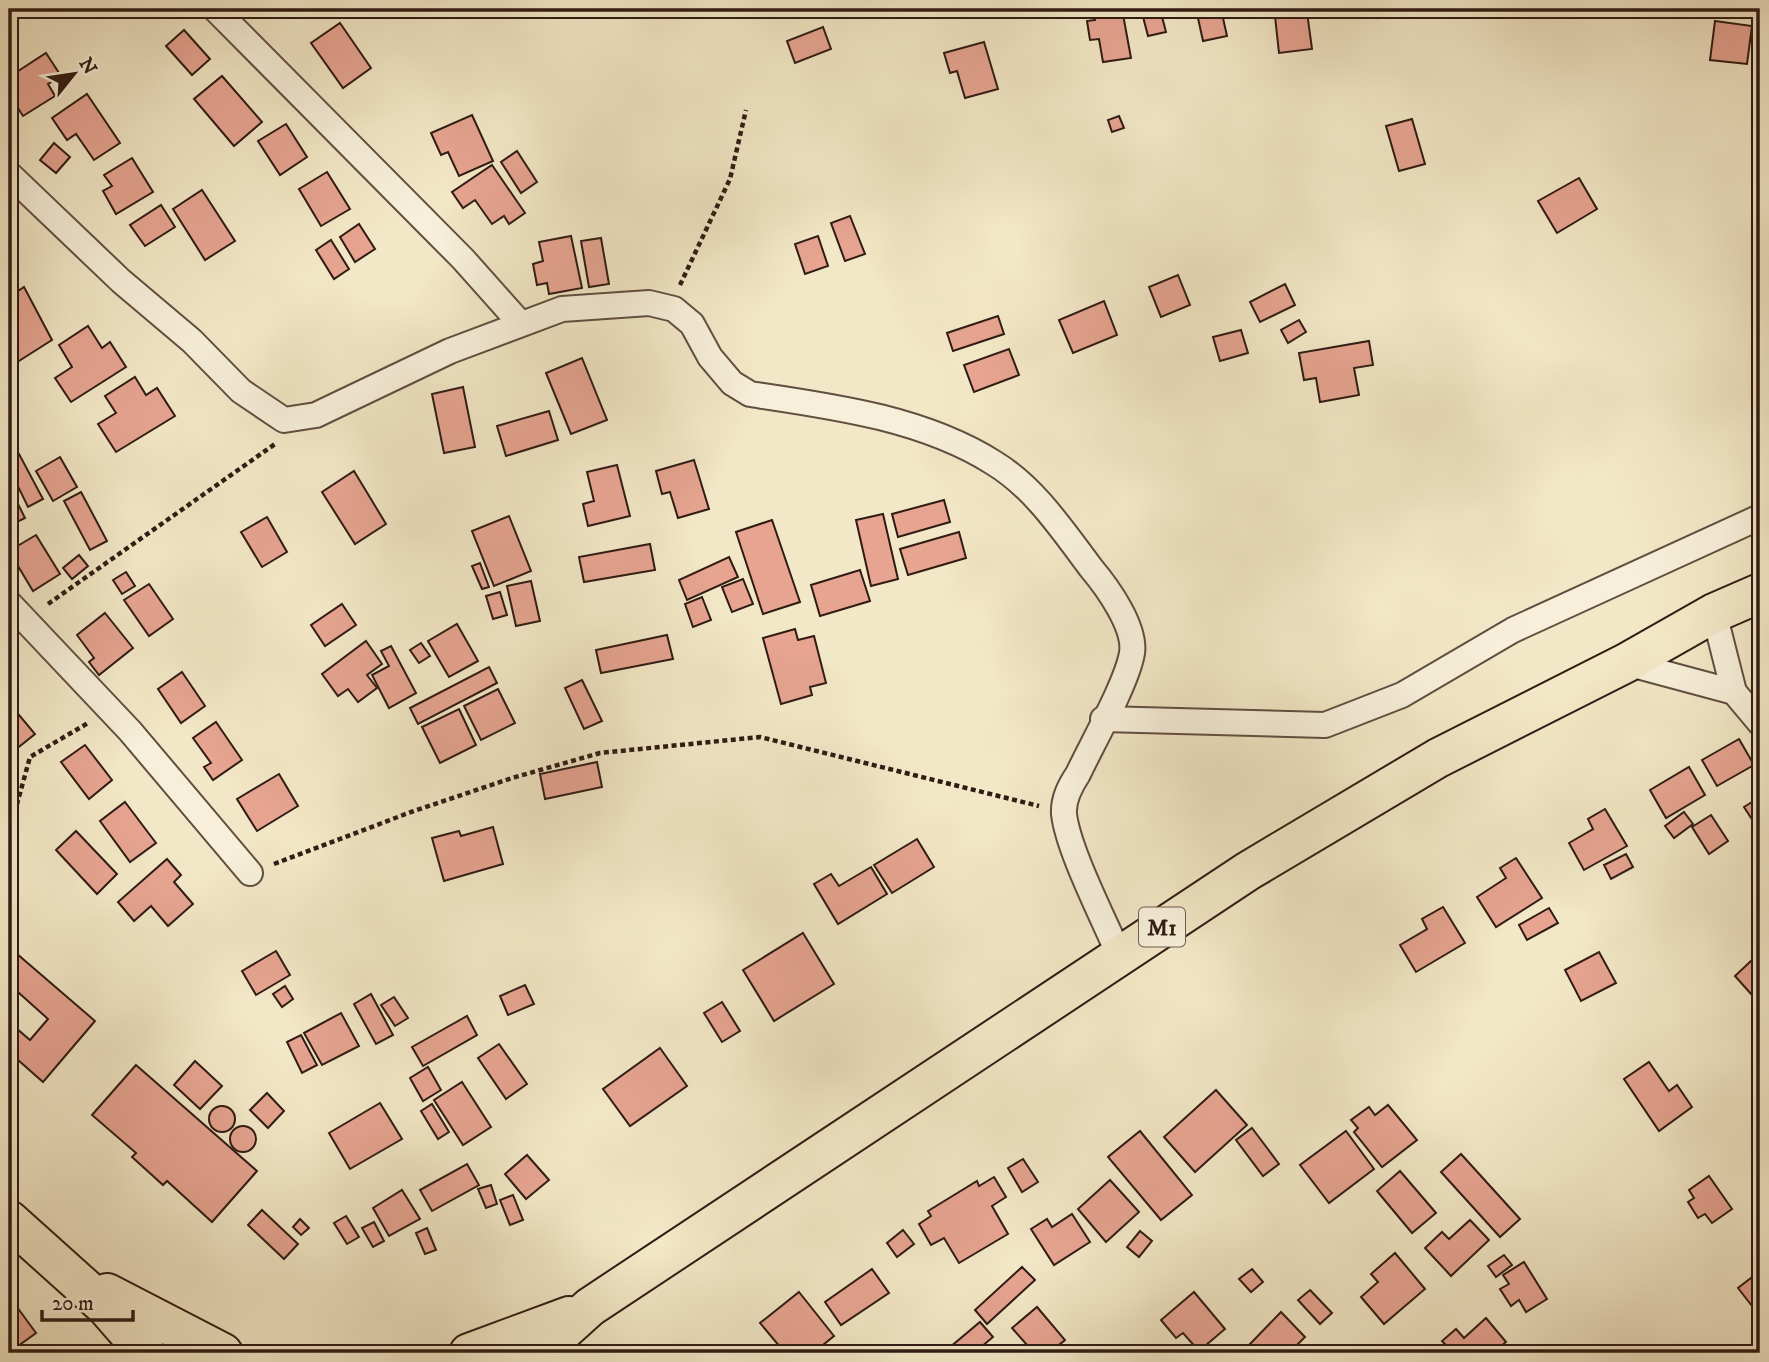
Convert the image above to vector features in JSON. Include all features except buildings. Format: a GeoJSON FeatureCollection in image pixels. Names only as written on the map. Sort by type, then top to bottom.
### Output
{"type":"FeatureCollection","features":[{"type":"Feature","properties":{"kind":"main road","name":"M1"},"geometry":{"type":"LineString","coordinates":[[539,1353],[590,1307],[1248,871],[1438,758],[1626,663],[1714,613],[1760,593]]}},
{"type":"Feature","properties":{"kind":"main road"},"geometry":{"type":"LineString","coordinates":[[9,1220],[106,1307],[146,1353]]}},
{"type":"Feature","properties":{"kind":"main road"},"geometry":{"type":"LineString","coordinates":[[65,1270],[168,1327],[223,1353]]}},
{"type":"Feature","properties":{"kind":"main road","name":"M1"},"geometry":{"type":"LineString","coordinates":[[469,1353],[590,1307]]}},
{"type":"Feature","properties":{"kind":"street"},"geometry":{"type":"LineString","coordinates":[[215,9],[463,259],[520,323]]}},
{"type":"Feature","properties":{"kind":"street"},"geometry":{"type":"LineString","coordinates":[[9,174],[121,281],[192,341],[241,391],[284,420],[316,415],[450,351],[562,309],[649,303],[668,308],[692,324],[710,356],[732,383],[750,394],[889,421],[946,439],[995,463],[1041,503],[1096,574],[1124,616],[1132,651],[1103,719],[1067,790],[1064,813],[1070,836],[1119,955]]}},
{"type":"Feature","properties":{"kind":"street"},"geometry":{"type":"LineString","coordinates":[[1103,719],[1325,725],[1402,695],[1513,630],[1760,517]]}},
{"type":"Feature","properties":{"kind":"street"},"geometry":{"type":"LineString","coordinates":[[17,611],[110,710],[250,873]]}},
{"type":"Feature","properties":{"kind":"street"},"geometry":{"type":"LineString","coordinates":[[1714,613],[1734,692],[1760,723]]}},
{"type":"Feature","properties":{"kind":"street"},"geometry":{"type":"LineString","coordinates":[[1626,663],[1734,692]]}},
{"type":"Feature","properties":{"kind":"path"},"geometry":{"type":"LineString","coordinates":[[668,308],[730,179],[746,110]]}},
{"type":"Feature","properties":{"kind":"path"},"geometry":{"type":"LineString","coordinates":[[17,611],[316,415]]}},
{"type":"Feature","properties":{"kind":"path"},"geometry":{"type":"LineString","coordinates":[[9,819],[14,815],[30,757],[110,710]]}},
{"type":"Feature","properties":{"kind":"path"},"geometry":{"type":"LineString","coordinates":[[250,873],[411,811],[587,757],[760,737],[1064,813]]}}]}
